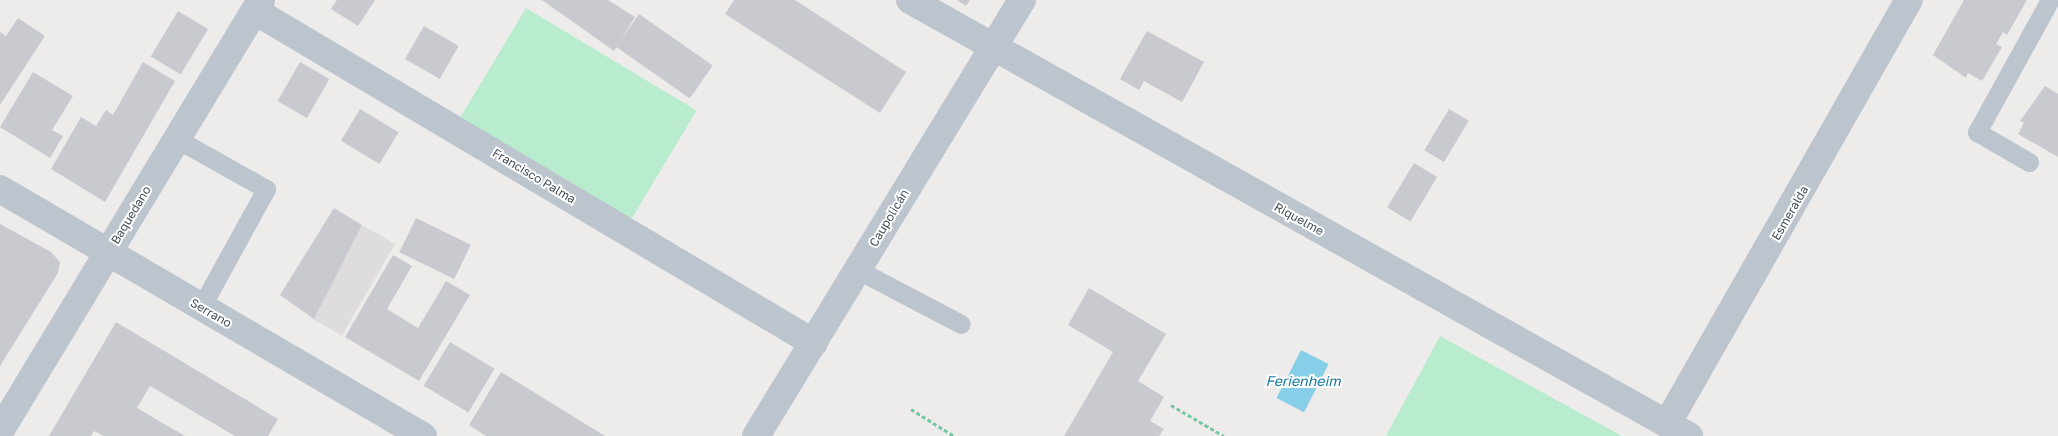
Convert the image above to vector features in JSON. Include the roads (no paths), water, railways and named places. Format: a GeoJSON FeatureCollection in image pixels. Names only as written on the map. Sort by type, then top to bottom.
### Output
{"type":"FeatureCollection","features":[{"type":"Feature","properties":{"kind":"street","name":"Riquelme"},"geometry":{"type":"LineString","coordinates":[[910,0],[993,49],[1678,430]]}},
{"type":"Feature","properties":{"kind":"street","name":"Caupolicán"},"geometry":{"type":"LineString","coordinates":[[756,436],[1022,0]]}},
{"type":"Feature","properties":{"kind":"street","name":"Esmeralda"},"geometry":{"type":"LineString","coordinates":[[1678,430],[1909,0]]}},
{"type":"Feature","properties":{"kind":"street","name":"Baquedano"},"geometry":{"type":"LineString","coordinates":[[0,430],[258,5]]}},
{"type":"Feature","properties":{"kind":"street","name":"Francisco Palma"},"geometry":{"type":"LineString","coordinates":[[258,5],[814,342]]}},
{"type":"Feature","properties":{"kind":"street","name":"Serrano"},"geometry":{"type":"LineString","coordinates":[[0,189],[107,254],[423,436]]}},
{"type":"Feature","properties":{"kind":"lane"},"geometry":{"type":"LineString","coordinates":[[2029,162],[1977,132],[2050,0]]}},
{"type":"Feature","properties":{"kind":"lane"},"geometry":{"type":"LineString","coordinates":[[177,139],[266,189],[201,307]]}},
{"type":"Feature","properties":{"kind":"lane"},"geometry":{"type":"LineString","coordinates":[[858,270],[961,324]]}},
{"type":"Feature","properties":{"kind":"water","name":"Ferienheim"},"geometry":{"type":"Polygon","coordinates":[[[1301,350],[1329,364],[1304,412],[1276,398],[1301,350]]]}}]}
